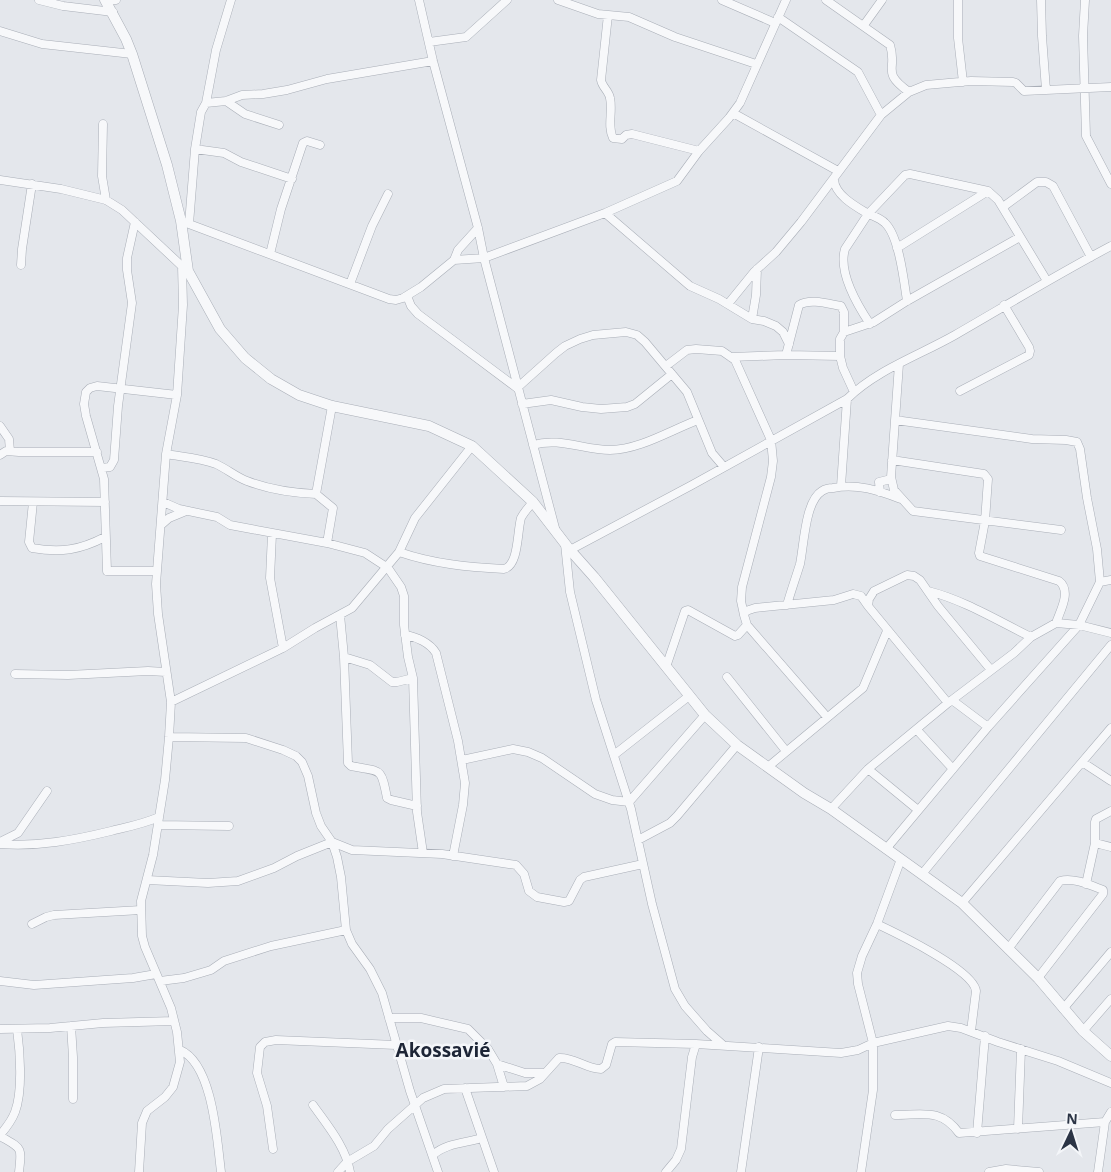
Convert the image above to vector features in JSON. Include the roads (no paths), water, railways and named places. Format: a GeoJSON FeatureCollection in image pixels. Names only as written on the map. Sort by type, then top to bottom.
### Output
{"type":"FeatureCollection","features":[{"type":"Feature","properties":{"kind":"street"},"geometry":{"type":"LineString","coordinates":[[39,0],[63,6],[113,12]]}},
{"type":"Feature","properties":{"kind":"street"},"geometry":{"type":"LineString","coordinates":[[109,0],[132,54],[185,223]]}},
{"type":"Feature","properties":{"kind":"street"},"geometry":{"type":"LineString","coordinates":[[139,1172],[142,1123],[147,1111],[165,1097],[172,1087],[180,1062],[180,1050],[171,1008],[142,936],[142,891],[147,880],[153,855],[165,780],[169,737],[170,702],[158,614],[156,571],[166,454],[177,395],[185,269],[185,223],[194,149],[201,112],[206,103],[216,50],[232,0]]}},
{"type":"Feature","properties":{"kind":"street"},"geometry":{"type":"LineString","coordinates":[[419,0],[428,42],[555,529]]}},
{"type":"Feature","properties":{"kind":"street"},"geometry":{"type":"LineString","coordinates":[[428,42],[466,37],[507,0]]}},
{"type":"Feature","properties":{"kind":"street"},"geometry":{"type":"LineString","coordinates":[[558,0],[598,14],[629,17],[674,37],[756,64]]}},
{"type":"Feature","properties":{"kind":"street"},"geometry":{"type":"LineString","coordinates":[[722,0],[776,20],[858,72],[881,115]]}},
{"type":"Feature","properties":{"kind":"street"},"geometry":{"type":"LineString","coordinates":[[454,260],[484,258],[605,213],[677,181],[699,151],[734,113],[786,0]]}},
{"type":"Feature","properties":{"kind":"street"},"geometry":{"type":"LineString","coordinates":[[826,0],[890,45],[892,76],[898,84],[909,92]]}},
{"type":"Feature","properties":{"kind":"street"},"geometry":{"type":"LineString","coordinates":[[864,25],[882,0]]}},
{"type":"Feature","properties":{"kind":"street"},"geometry":{"type":"LineString","coordinates":[[958,0],[958,38],[963,82]]}},
{"type":"Feature","properties":{"kind":"street"},"geometry":{"type":"LineString","coordinates":[[1041,0],[1046,90]]}},
{"type":"Feature","properties":{"kind":"street"},"geometry":{"type":"LineString","coordinates":[[1085,0],[1083,36],[1086,136],[1111,184]]}},
{"type":"Feature","properties":{"kind":"street"},"geometry":{"type":"LineString","coordinates":[[608,14],[601,80],[610,98],[610,132],[614,138],[622,139],[629,133],[699,151]]}},
{"type":"Feature","properties":{"kind":"street"},"geometry":{"type":"LineString","coordinates":[[0,31],[42,44],[132,54]]}},
{"type":"Feature","properties":{"kind":"street"},"geometry":{"type":"LineString","coordinates":[[206,103],[226,101],[242,95],[287,90],[327,79],[433,61]]}},
{"type":"Feature","properties":{"kind":"street"},"geometry":{"type":"LineString","coordinates":[[728,304],[757,269],[776,252],[834,180],[838,171],[881,115],[909,92],[926,85],[963,82],[1013,82],[1024,91],[1111,87]]}},
{"type":"Feature","properties":{"kind":"street"},"geometry":{"type":"LineString","coordinates":[[226,101],[246,114],[278,125]]}},
{"type":"Feature","properties":{"kind":"street"},"geometry":{"type":"LineString","coordinates":[[734,113],[838,171]]}},
{"type":"Feature","properties":{"kind":"street"},"geometry":{"type":"LineString","coordinates":[[102,124],[102,176],[106,200]]}},
{"type":"Feature","properties":{"kind":"street"},"geometry":{"type":"LineString","coordinates":[[270,254],[280,209],[292,179],[303,142],[307,141],[320,145]]}},
{"type":"Feature","properties":{"kind":"street"},"geometry":{"type":"LineString","coordinates":[[194,149],[224,153],[241,162],[292,179]]}},
{"type":"Feature","properties":{"kind":"street"},"geometry":{"type":"LineString","coordinates":[[870,324],[854,296],[846,272],[844,253],[868,214],[905,175],[910,174],[988,191],[1003,207],[1047,281]]}},
{"type":"Feature","properties":{"kind":"street"},"geometry":{"type":"LineString","coordinates":[[0,180],[68,190],[106,200],[122,210],[185,269],[220,329],[245,358],[271,379],[299,396],[332,406],[429,426],[472,446],[534,502],[567,546],[705,715],[737,744],[769,766],[804,794],[831,809],[962,903],[1038,978],[1084,1031],[1111,1056]]}},
{"type":"Feature","properties":{"kind":"street"},"geometry":{"type":"LineString","coordinates":[[834,180],[834,186],[838,191],[868,214],[880,219],[892,230],[907,301]]}},
{"type":"Feature","properties":{"kind":"street"},"geometry":{"type":"LineString","coordinates":[[1003,207],[1036,182],[1046,182],[1053,186],[1091,256]]}},
{"type":"Feature","properties":{"kind":"street"},"geometry":{"type":"LineString","coordinates":[[21,265],[32,184]]}},
{"type":"Feature","properties":{"kind":"street"},"geometry":{"type":"LineString","coordinates":[[897,248],[988,191]]}},
{"type":"Feature","properties":{"kind":"street"},"geometry":{"type":"LineString","coordinates":[[350,284],[372,226],[388,194]]}},
{"type":"Feature","properties":{"kind":"street"},"geometry":{"type":"LineString","coordinates":[[605,213],[690,286],[728,304],[752,319],[764,321],[780,329],[789,344]]}},
{"type":"Feature","properties":{"kind":"street"},"geometry":{"type":"LineString","coordinates":[[101,468],[110,467],[114,460],[114,437],[132,303],[126,258],[135,222]]}},
{"type":"Feature","properties":{"kind":"street"},"geometry":{"type":"LineString","coordinates":[[185,223],[388,299],[396,300],[407,296],[421,287],[454,260],[458,250],[478,228]]}},
{"type":"Feature","properties":{"kind":"street"},"geometry":{"type":"LineString","coordinates":[[844,332],[870,324],[1020,237]]}},
{"type":"Feature","properties":{"kind":"street"},"geometry":{"type":"LineString","coordinates":[[567,546],[724,467],[847,399],[854,392],[899,364],[954,336],[1004,305],[1111,246]]}},
{"type":"Feature","properties":{"kind":"street"},"geometry":{"type":"LineString","coordinates":[[752,319],[756,295],[757,269]]}},
{"type":"Feature","properties":{"kind":"street"},"geometry":{"type":"LineString","coordinates":[[407,296],[411,306],[418,314],[518,388]]}},
{"type":"Feature","properties":{"kind":"street"},"geometry":{"type":"LineString","coordinates":[[786,355],[797,309],[804,303],[841,306],[844,312],[844,332],[840,339],[840,356],[843,368],[854,392]]}},
{"type":"Feature","properties":{"kind":"street"},"geometry":{"type":"LineString","coordinates":[[960,392],[1029,355],[1029,347],[1004,305]]}},
{"type":"Feature","properties":{"kind":"street"},"geometry":{"type":"LineString","coordinates":[[518,388],[565,346],[593,335],[626,332],[637,335],[687,392],[712,453],[724,467]]}},
{"type":"Feature","properties":{"kind":"street"},"geometry":{"type":"LineString","coordinates":[[666,366],[687,350],[696,349],[722,351],[735,360],[771,440],[773,461],[771,477],[742,588],[741,601],[744,615],[747,625],[827,717]]}},
{"type":"Feature","properties":{"kind":"street"},"geometry":{"type":"LineString","coordinates":[[731,357],[840,356]]}},
{"type":"Feature","properties":{"kind":"street"},"geometry":{"type":"LineString","coordinates":[[899,364],[891,479],[894,490],[901,499],[913,511],[1061,530]]}},
{"type":"Feature","properties":{"kind":"street"},"geometry":{"type":"LineString","coordinates":[[522,404],[551,400],[601,409],[627,407],[635,404],[672,374]]}},
{"type":"Feature","properties":{"kind":"street"},"geometry":{"type":"LineString","coordinates":[[156,571],[107,571],[104,478],[84,404],[86,392],[90,388],[97,386],[177,395]]}},
{"type":"Feature","properties":{"kind":"street"},"geometry":{"type":"LineString","coordinates":[[841,486],[847,399]]}},
{"type":"Feature","properties":{"kind":"street"},"geometry":{"type":"LineString","coordinates":[[316,494],[332,406]]}},
{"type":"Feature","properties":{"kind":"street"},"geometry":{"type":"LineString","coordinates":[[533,445],[540,443],[570,443],[612,450],[650,441],[698,420]]}},
{"type":"Feature","properties":{"kind":"street"},"geometry":{"type":"LineString","coordinates":[[886,849],[988,728],[1079,625],[1100,582],[1097,548],[1080,448],[1077,442],[1032,439],[895,420]]}},
{"type":"Feature","properties":{"kind":"street"},"geometry":{"type":"LineString","coordinates":[[0,426],[9,439],[10,450]]}},
{"type":"Feature","properties":{"kind":"street"},"geometry":{"type":"LineString","coordinates":[[170,702],[283,648],[352,608],[400,552],[415,518],[472,446]]}},
{"type":"Feature","properties":{"kind":"street"},"geometry":{"type":"LineString","coordinates":[[0,455],[10,450],[19,452],[97,452]]}},
{"type":"Feature","properties":{"kind":"street"},"geometry":{"type":"LineString","coordinates":[[166,454],[215,464],[245,480],[258,484],[283,490],[316,494],[333,508],[327,543]]}},
{"type":"Feature","properties":{"kind":"street"},"geometry":{"type":"LineString","coordinates":[[892,460],[984,474],[988,478],[980,556],[1060,581],[1066,594],[1056,623]]}},
{"type":"Feature","properties":{"kind":"street"},"geometry":{"type":"LineString","coordinates":[[880,492],[879,482],[891,479]]}},
{"type":"Feature","properties":{"kind":"street"},"geometry":{"type":"LineString","coordinates":[[787,605],[800,562],[808,517],[815,499],[823,490],[841,486],[865,488],[901,499]]}},
{"type":"Feature","properties":{"kind":"street"},"geometry":{"type":"LineString","coordinates":[[0,501],[70,500],[105,502]]}},
{"type":"Feature","properties":{"kind":"street"},"geometry":{"type":"LineString","coordinates":[[33,502],[29,542],[32,548],[75,549],[92,544],[105,537]]}},
{"type":"Feature","properties":{"kind":"street"},"geometry":{"type":"LineString","coordinates":[[163,502],[188,511],[217,517],[230,525],[327,543],[365,553],[379,560],[388,568],[401,586],[404,596],[405,635],[413,678],[417,806],[423,852]]}},
{"type":"Feature","properties":{"kind":"street"},"geometry":{"type":"LineString","coordinates":[[400,552],[438,563],[504,570],[512,565],[522,518],[534,502]]}},
{"type":"Feature","properties":{"kind":"street"},"geometry":{"type":"LineString","coordinates":[[161,525],[169,518],[188,511]]}},
{"type":"Feature","properties":{"kind":"street"},"geometry":{"type":"LineString","coordinates":[[272,534],[270,578],[283,648]]}},
{"type":"Feature","properties":{"kind":"street"},"geometry":{"type":"LineString","coordinates":[[567,546],[570,592],[596,700],[629,802],[652,904],[675,988],[685,1006],[722,1045]]}},
{"type":"Feature","properties":{"kind":"street"},"geometry":{"type":"LineString","coordinates":[[868,606],[869,599],[874,591],[907,575],[914,576],[920,580],[938,606],[991,670]]}},
{"type":"Feature","properties":{"kind":"street"},"geometry":{"type":"LineString","coordinates":[[1100,582],[1111,580]]}},
{"type":"Feature","properties":{"kind":"street"},"geometry":{"type":"LineString","coordinates":[[928,590],[943,594],[1031,637]]}},
{"type":"Feature","properties":{"kind":"street"},"geometry":{"type":"LineString","coordinates":[[744,615],[746,611],[755,608],[834,600],[853,594],[861,596],[887,631],[950,701],[988,728]]}},
{"type":"Feature","properties":{"kind":"street"},"geometry":{"type":"LineString","coordinates":[[666,667],[685,612],[688,610],[735,636],[747,625]]}},
{"type":"Feature","properties":{"kind":"street"},"geometry":{"type":"LineString","coordinates":[[340,616],[344,657],[348,763],[352,766],[378,771],[382,775],[387,798],[417,806]]}},
{"type":"Feature","properties":{"kind":"street"},"geometry":{"type":"LineString","coordinates":[[831,809],[868,769],[950,701],[1014,653],[1031,637],[1056,623],[1079,625],[1111,633]]}},
{"type":"Feature","properties":{"kind":"street"},"geometry":{"type":"LineString","coordinates":[[769,766],[863,688],[887,631]]}},
{"type":"Feature","properties":{"kind":"street"},"geometry":{"type":"LineString","coordinates":[[405,635],[422,640],[434,649],[436,653],[462,760],[465,783],[463,805],[453,856]]}},
{"type":"Feature","properties":{"kind":"street"},"geometry":{"type":"LineString","coordinates":[[922,874],[1111,644]]}},
{"type":"Feature","properties":{"kind":"street"},"geometry":{"type":"LineString","coordinates":[[344,657],[370,665],[392,682],[413,678]]}},
{"type":"Feature","properties":{"kind":"street"},"geometry":{"type":"LineString","coordinates":[[15,674],[166,672]]}},
{"type":"Feature","properties":{"kind":"street"},"geometry":{"type":"LineString","coordinates":[[727,677],[786,751]]}},
{"type":"Feature","properties":{"kind":"street"},"geometry":{"type":"LineString","coordinates":[[614,755],[689,696]]}},
{"type":"Feature","properties":{"kind":"street"},"geometry":{"type":"LineString","coordinates":[[629,802],[705,715]]}},
{"type":"Feature","properties":{"kind":"street"},"geometry":{"type":"LineString","coordinates":[[962,903],[1111,728]]}},
{"type":"Feature","properties":{"kind":"street"},"geometry":{"type":"LineString","coordinates":[[917,730],[953,769]]}},
{"type":"Feature","properties":{"kind":"street"},"geometry":{"type":"LineString","coordinates":[[169,737],[246,738],[296,756],[302,762],[308,776],[321,826],[332,842],[341,877],[346,930],[352,944],[370,969],[382,993],[396,1045],[438,1172]]}},
{"type":"Feature","properties":{"kind":"street"},"geometry":{"type":"LineString","coordinates":[[638,840],[670,823],[678,816],[737,744]]}},
{"type":"Feature","properties":{"kind":"street"},"geometry":{"type":"LineString","coordinates":[[462,760],[514,749],[528,752],[542,758],[595,794],[612,800],[629,802]]}},
{"type":"Feature","properties":{"kind":"street"},"geometry":{"type":"LineString","coordinates":[[1082,762],[1111,781]]}},
{"type":"Feature","properties":{"kind":"street"},"geometry":{"type":"LineString","coordinates":[[868,769],[918,810]]}},
{"type":"Feature","properties":{"kind":"street"},"geometry":{"type":"LineString","coordinates":[[0,843],[18,833],[47,791]]}},
{"type":"Feature","properties":{"kind":"street"},"geometry":{"type":"LineString","coordinates":[[1086,884],[1095,843],[1096,819],[1111,811]]}},
{"type":"Feature","properties":{"kind":"street"},"geometry":{"type":"LineString","coordinates":[[0,843],[35,844],[65,841],[158,821],[229,826]]}},
{"type":"Feature","properties":{"kind":"street"},"geometry":{"type":"LineString","coordinates":[[147,880],[208,884],[238,881],[254,877],[297,856],[332,842],[352,850],[423,852],[516,865],[524,874],[530,891],[537,897],[564,902],[569,900],[580,880],[584,877],[643,864]]}},
{"type":"Feature","properties":{"kind":"street"},"geometry":{"type":"LineString","coordinates":[[1095,843],[1111,847]]}},
{"type":"Feature","properties":{"kind":"street"},"geometry":{"type":"LineString","coordinates":[[861,1172],[872,1090],[873,1043],[857,973],[901,859]]}},
{"type":"Feature","properties":{"kind":"street"},"geometry":{"type":"LineString","coordinates":[[1008,949],[1060,880],[1066,879],[1103,890],[1103,894],[1038,978]]}},
{"type":"Feature","properties":{"kind":"street"},"geometry":{"type":"LineString","coordinates":[[32,924],[54,915],[141,910]]}},
{"type":"Feature","properties":{"kind":"street"},"geometry":{"type":"LineString","coordinates":[[877,924],[950,964],[971,979],[976,985],[972,1032]]}},
{"type":"Feature","properties":{"kind":"street"},"geometry":{"type":"LineString","coordinates":[[0,981],[34,985],[117,979],[184,978],[211,970],[224,961],[271,946],[346,930]]}},
{"type":"Feature","properties":{"kind":"street"},"geometry":{"type":"LineString","coordinates":[[1063,1008],[1111,952]]}},
{"type":"Feature","properties":{"kind":"street"},"geometry":{"type":"LineString","coordinates":[[1084,1031],[1111,999]]}},
{"type":"Feature","properties":{"kind":"street"},"geometry":{"type":"LineString","coordinates":[[389,1018],[420,1018],[466,1028],[488,1048],[497,1064],[504,1087]]}},
{"type":"Feature","properties":{"kind":"street"},"geometry":{"type":"LineString","coordinates":[[0,1029],[104,1023],[174,1022]]}},
{"type":"Feature","properties":{"kind":"street"},"geometry":{"type":"LineString","coordinates":[[71,1026],[73,1100]]}},
{"type":"Feature","properties":{"kind":"street"},"geometry":{"type":"LineString","coordinates":[[338,1172],[348,1162],[374,1146],[388,1129],[423,1098],[434,1092],[465,1088],[527,1086],[540,1079],[560,1058],[566,1057],[595,1069],[601,1069],[606,1065],[612,1044],[615,1042],[722,1045],[841,1053],[858,1050],[873,1043],[948,1026],[985,1036],[1058,1061],[1111,1083]]}},
{"type":"Feature","properties":{"kind":"street"},"geometry":{"type":"LineString","coordinates":[[17,1029],[20,1063],[18,1099],[15,1113],[0,1136],[18,1147],[21,1151],[19,1172]]}},
{"type":"Feature","properties":{"kind":"street"},"geometry":{"type":"LineString","coordinates":[[977,1133],[985,1036]]}},
{"type":"Feature","properties":{"kind":"street"},"geometry":{"type":"LineString","coordinates":[[273,1150],[267,1106],[258,1073],[260,1047],[265,1042],[276,1040],[396,1045]]}},
{"type":"Feature","properties":{"kind":"street"},"geometry":{"type":"LineString","coordinates":[[666,1172],[676,1160],[681,1149],[692,1057],[696,1044]]}},
{"type":"Feature","properties":{"kind":"street"},"geometry":{"type":"LineString","coordinates":[[741,1172],[759,1047]]}},
{"type":"Feature","properties":{"kind":"street"},"geometry":{"type":"LineString","coordinates":[[1018,1129],[1021,1049]]}},
{"type":"Feature","properties":{"kind":"street"},"geometry":{"type":"LineString","coordinates":[[180,1050],[191,1056],[197,1065],[206,1089],[213,1111],[221,1172]]}},
{"type":"Feature","properties":{"kind":"street"},"geometry":{"type":"LineString","coordinates":[[497,1064],[525,1073],[544,1073]]}},
{"type":"Feature","properties":{"kind":"street"},"geometry":{"type":"LineString","coordinates":[[465,1088],[494,1172]]}},
{"type":"Feature","properties":{"kind":"street"},"geometry":{"type":"LineString","coordinates":[[313,1105],[333,1133],[348,1162],[350,1172]]}},
{"type":"Feature","properties":{"kind":"street"},"geometry":{"type":"LineString","coordinates":[[1098,1172],[1105,1122],[1111,1112]]}},
{"type":"Feature","properties":{"kind":"street"},"geometry":{"type":"LineString","coordinates":[[895,1115],[938,1114],[951,1122],[959,1133],[1105,1122]]}},
{"type":"Feature","properties":{"kind":"street"},"geometry":{"type":"LineString","coordinates":[[433,1155],[438,1150],[448,1146],[482,1138]]}},
{"type":"Feature","properties":{"kind":"street"},"geometry":{"type":"LineString","coordinates":[[989,1172],[1006,1169],[1039,1172]]}},
{"type":"Feature","properties":{"kind":"district","name":"Akossavié"},"geometry":{"type":"Point","coordinates":[443,1050]}}]}
